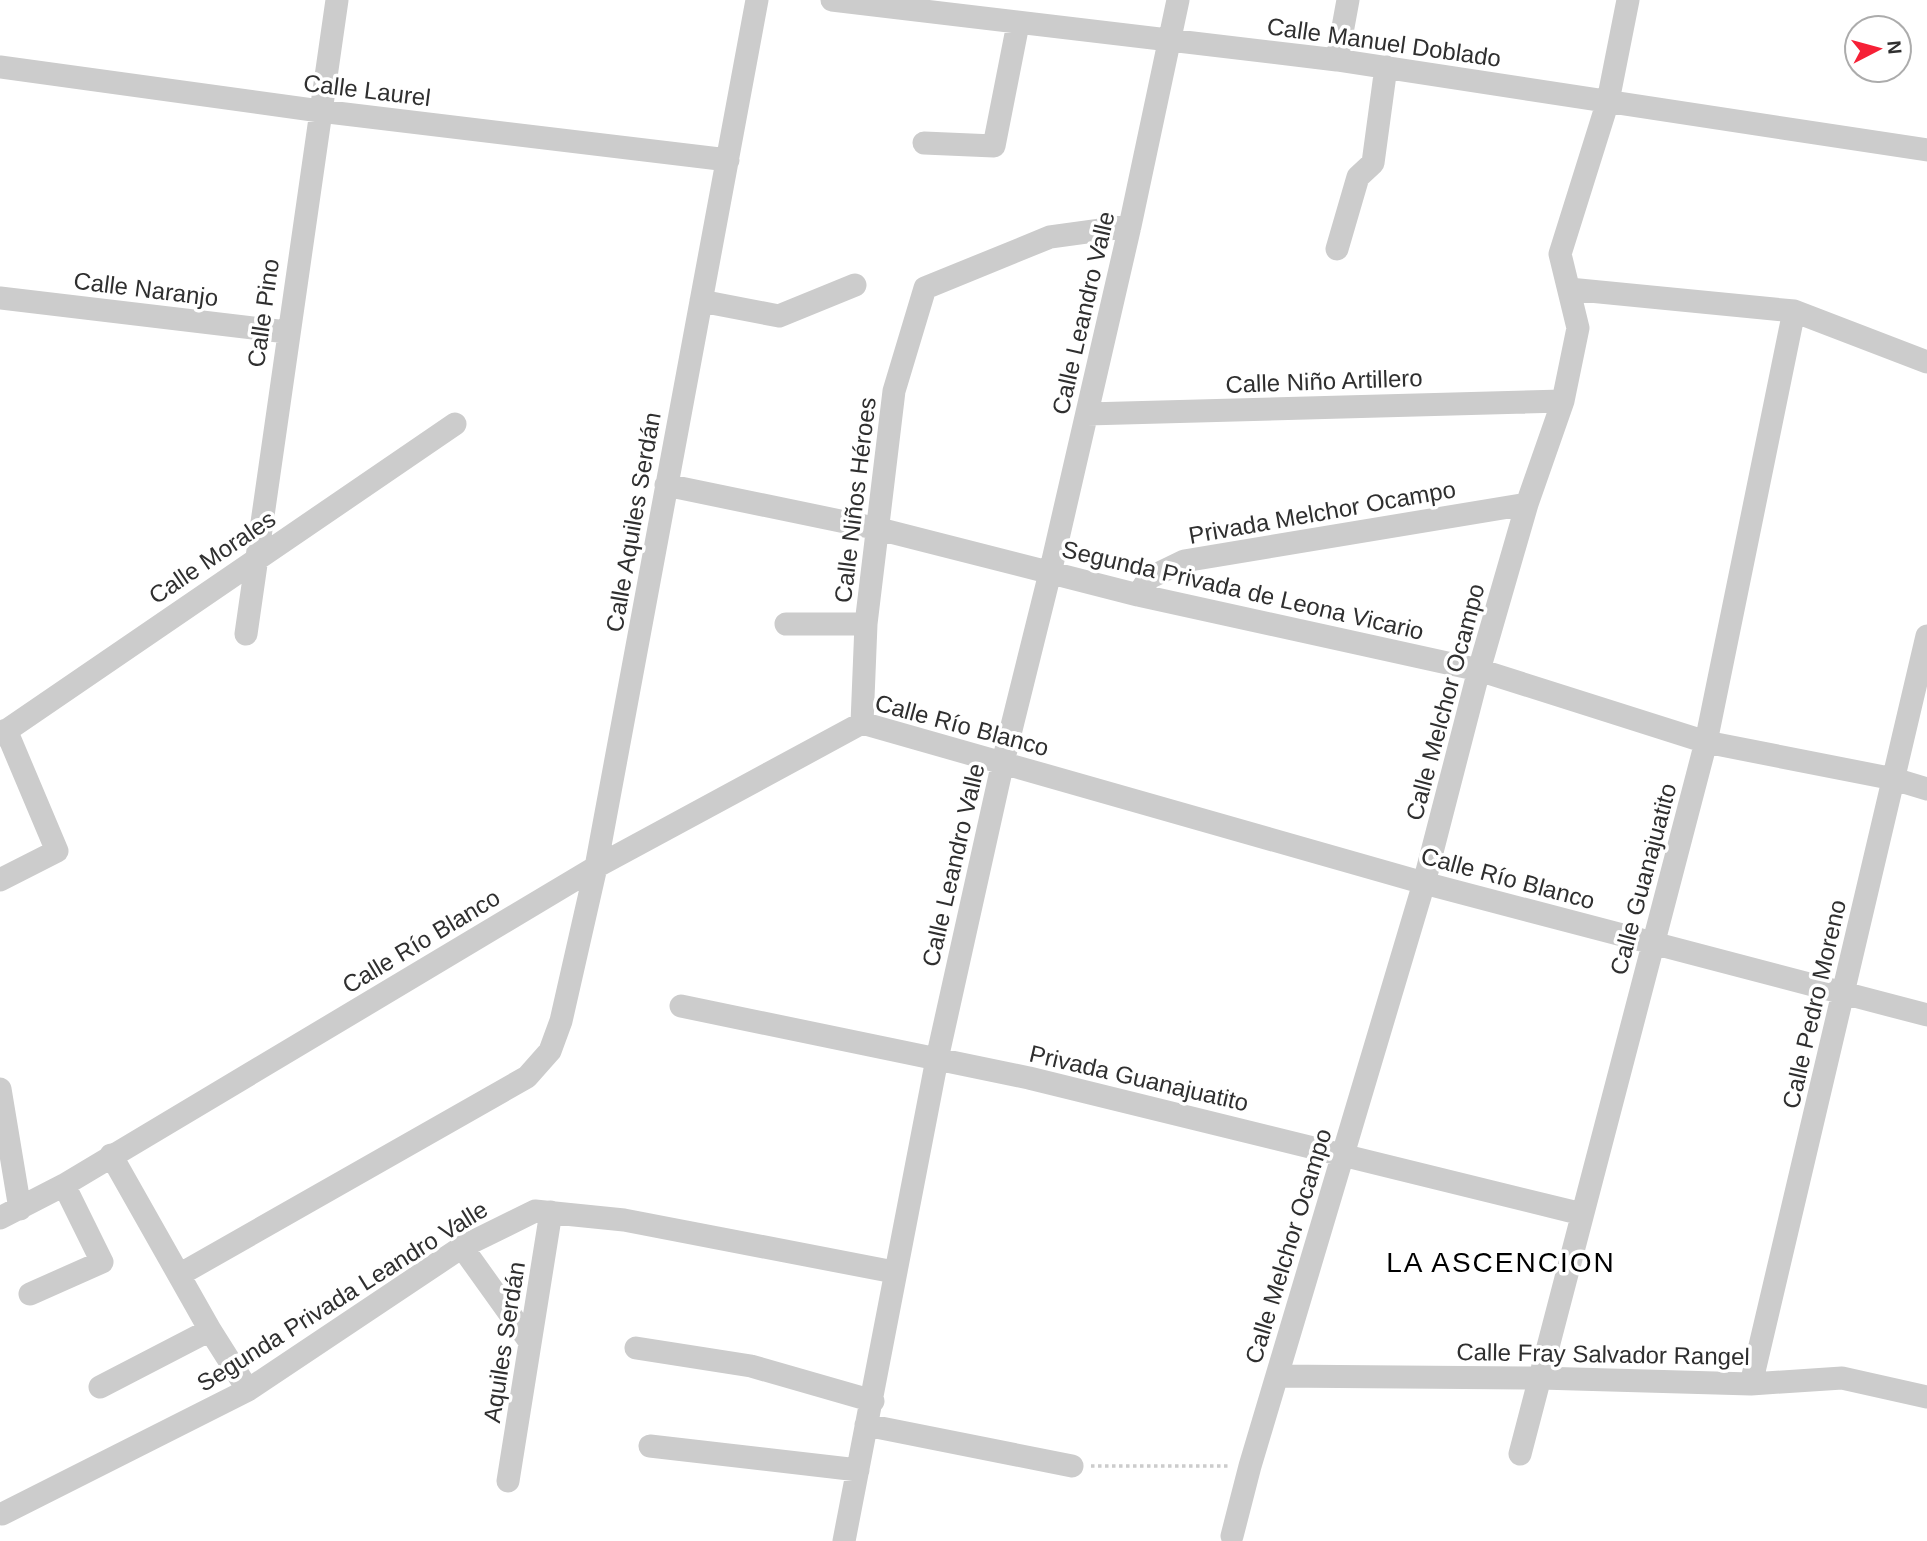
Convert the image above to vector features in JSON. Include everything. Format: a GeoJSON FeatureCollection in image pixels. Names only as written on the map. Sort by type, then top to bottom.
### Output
{"type":"FeatureCollection","features":[{"type":"Feature","properties":{"kind":"street","name":"Calle Pino"},"geometry":{"type":"LineString","coordinates":[[246,634],[254,559],[337,0]]}},
{"type":"Feature","properties":{"kind":"street","name":"Calle Aquiles Serdán"},"geometry":{"type":"LineString","coordinates":[[179,1275],[527,1077],[550,1051],[561,1021],[596,867],[757,0]]}},
{"type":"Feature","properties":{"kind":"street","name":"Calle Manuel Doblado"},"geometry":{"type":"LineString","coordinates":[[832,0],[1337,60],[1927,150]]}},
{"type":"Feature","properties":{"kind":"street","name":"Calle Leandro Valle"},"geometry":{"type":"LineString","coordinates":[[844,1541],[937,1059],[1003,762],[1050,573],[1130,226],[1178,0]]}},
{"type":"Feature","properties":{"kind":"street"},"geometry":{"type":"LineString","coordinates":[[1337,60],[1348,0]]}},
{"type":"Feature","properties":{"kind":"street","name":"Calle Melchor Ocampo"},"geometry":{"type":"LineString","coordinates":[[1233,1536],[1250,1466],[1424,883],[1479,670],[1527,504],[1563,401],[1578,328],[1560,254],[1608,101],[1628,0]]}},
{"type":"Feature","properties":{"kind":"street"},"geometry":{"type":"LineString","coordinates":[[924,143],[994,146],[1018,24]]}},
{"type":"Feature","properties":{"kind":"street","name":"Calle Laurel"},"geometry":{"type":"LineString","coordinates":[[0,67],[320,111],[728,160]]}},
{"type":"Feature","properties":{"kind":"street"},"geometry":{"type":"LineString","coordinates":[[1337,249],[1359,177],[1373,163],[1386,67]]}},
{"type":"Feature","properties":{"kind":"street","name":"Calle Niños Héroes"},"geometry":{"type":"LineString","coordinates":[[862,723],[866,624],[880,529],[894,391],[925,288],[1050,237],[1130,226]]}},
{"type":"Feature","properties":{"kind":"street"},"geometry":{"type":"LineString","coordinates":[[701,301],[779,316],[855,285]]}},
{"type":"Feature","properties":{"kind":"street"},"geometry":{"type":"LineString","coordinates":[[1569,289],[1794,311],[1927,362]]}},
{"type":"Feature","properties":{"kind":"street","name":"Calle Naranjo"},"geometry":{"type":"LineString","coordinates":[[0,298],[287,332]]}},
{"type":"Feature","properties":{"kind":"street","name":"Calle Guanajuatito"},"geometry":{"type":"LineString","coordinates":[[1520,1454],[1706,742],[1794,311]]}},
{"type":"Feature","properties":{"kind":"street","name":"Calle Niño Artillero"},"geometry":{"type":"LineString","coordinates":[[1087,414],[1563,401]]}},
{"type":"Feature","properties":{"kind":"street","name":"Calle Morales"},"geometry":{"type":"LineString","coordinates":[[3,732],[455,424]]}},
{"type":"Feature","properties":{"kind":"street","name":"Segunda Privada de Leona Vicario"},"geometry":{"type":"LineString","coordinates":[[666,485],[880,529],[1138,595],[1479,670],[1706,742],[1894,779],[1927,789]]}},
{"type":"Feature","properties":{"kind":"street","name":"Privada Melchor Ocampo"},"geometry":{"type":"LineString","coordinates":[[1138,595],[1149,578],[1184,561],[1527,504]]}},
{"type":"Feature","properties":{"kind":"street"},"geometry":{"type":"LineString","coordinates":[[786,624],[866,624]]}},
{"type":"Feature","properties":{"kind":"street","name":"Calle Pedro Moreno"},"geometry":{"type":"LineString","coordinates":[[1751,1384],[1926,649]]}},
{"type":"Feature","properties":{"kind":"street","name":"Calle Río Blanco"},"geometry":{"type":"LineString","coordinates":[[10,1213],[64,1185],[596,867],[862,723],[1424,883],[1927,1015]]}},
{"type":"Feature","properties":{"kind":"street"},"geometry":{"type":"LineString","coordinates":[[0,880],[57,850],[3,732]]}},
{"type":"Feature","properties":{"kind":"street","name":"Privada Guanajuatito"},"geometry":{"type":"LineString","coordinates":[[681,1006],[1030,1078],[1583,1214]]}},
{"type":"Feature","properties":{"kind":"street"},"geometry":{"type":"LineString","coordinates":[[0,1089],[10,1213]]}},
{"type":"Feature","properties":{"kind":"street"},"geometry":{"type":"LineString","coordinates":[[111,1155],[210,1330],[248,1390]]}},
{"type":"Feature","properties":{"kind":"street"},"geometry":{"type":"LineString","coordinates":[[30,1294],[102,1262],[64,1185]]}},
{"type":"Feature","properties":{"kind":"street","name":"Segunda Privada Leandro Valle"},"geometry":{"type":"LineString","coordinates":[[2,1514],[248,1390],[462,1247],[535,1211],[624,1220],[894,1272]]}},
{"type":"Feature","properties":{"kind":"street","name":"Aquiles Serdán"},"geometry":{"type":"LineString","coordinates":[[508,1481],[551,1212]]}},
{"type":"Feature","properties":{"kind":"street"},"geometry":{"type":"LineString","coordinates":[[462,1247],[530,1342]]}},
{"type":"Feature","properties":{"kind":"street"},"geometry":{"type":"LineString","coordinates":[[100,1387],[210,1330]]}},
{"type":"Feature","properties":{"kind":"street"},"geometry":{"type":"LineString","coordinates":[[636,1348],[751,1366],[873,1401]]}},
{"type":"Feature","properties":{"kind":"street","name":"Calle Fray Salvador Rangel"},"geometry":{"type":"LineString","coordinates":[[1277,1376],[1540,1378],[1751,1384],[1842,1378],[1927,1397]]}},
{"type":"Feature","properties":{"kind":"street"},"geometry":{"type":"LineString","coordinates":[[866,1425],[1072,1466]]}},
{"type":"Feature","properties":{"kind":"street"},"geometry":{"type":"LineString","coordinates":[[650,1446],[858,1470]]}},
{"type":"Feature","properties":{"kind":"path"},"geometry":{"type":"LineString","coordinates":[[1072,1466],[1250,1466]]}},
{"type":"Feature","properties":{"kind":"district","name":"LA ASCENCION"},"geometry":{"type":"Point","coordinates":[1501,1262]}}]}
